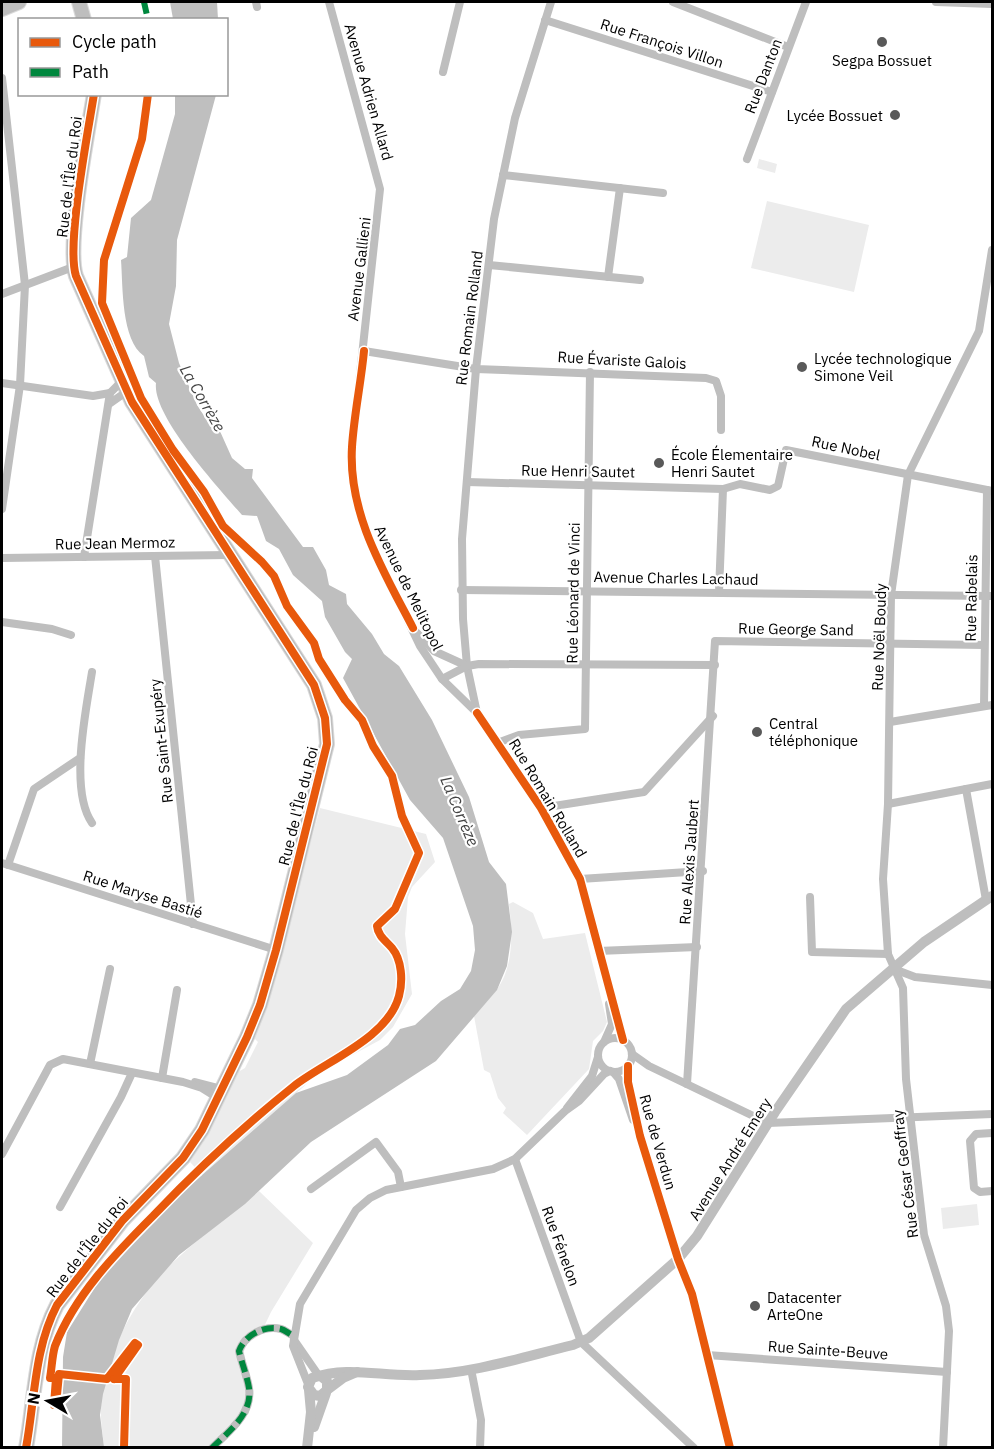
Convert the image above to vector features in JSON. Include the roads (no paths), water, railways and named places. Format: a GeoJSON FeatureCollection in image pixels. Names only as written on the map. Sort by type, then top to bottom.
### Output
{"type":"FeatureCollection","features":[{"type":"Feature","properties":{"kind":"main road"},"geometry":{"type":"LineString","coordinates":[[2,9],[19,2]]}},
{"type":"Feature","properties":{"kind":"main road"},"geometry":{"type":"LineString","coordinates":[[79,2],[83,18]]}},
{"type":"Feature","properties":{"kind":"main road","name":"Rue de l'Île du Roi"},"geometry":{"type":"LineString","coordinates":[[26,1448],[39,1354],[57,1305],[122,1221],[183,1158],[202,1130],[260,1005],[325,760],[327,728],[322,705],[314,685],[228,555],[124,387],[73,267],[94,96]]}},
{"type":"Feature","properties":{"kind":"street","name":"Avenue Adrien Allard"},"geometry":{"type":"LineString","coordinates":[[329,2],[381,189]]}},
{"type":"Feature","properties":{"kind":"street"},"geometry":{"type":"LineString","coordinates":[[443,72],[460,2]]}},
{"type":"Feature","properties":{"kind":"street","name":"Rue Romain Rolland"},"geometry":{"type":"LineString","coordinates":[[551,2],[518,108],[494,219],[476,369],[462,539],[461,590],[467,666],[477,713],[500,742],[541,808],[580,879],[623,1040]]}},
{"type":"Feature","properties":{"kind":"street"},"geometry":{"type":"LineString","coordinates":[[673,2],[788,47]]}},
{"type":"Feature","properties":{"kind":"street","name":"Rue Danton"},"geometry":{"type":"LineString","coordinates":[[747,159],[806,2]]}},
{"type":"Feature","properties":{"kind":"street"},"geometry":{"type":"LineString","coordinates":[[936,2],[993,4]]}},
{"type":"Feature","properties":{"kind":"street","name":"Rue François Villon"},"geometry":{"type":"LineString","coordinates":[[545,20],[772,92]]}},
{"type":"Feature","properties":{"kind":"street"},"geometry":{"type":"LineString","coordinates":[[2,78],[25,285],[20,385],[2,509]]}},
{"type":"Feature","properties":{"kind":"street"},"geometry":{"type":"LineString","coordinates":[[503,175],[663,193]]}},
{"type":"Feature","properties":{"kind":"street"},"geometry":{"type":"LineString","coordinates":[[608,277],[620,188]]}},
{"type":"Feature","properties":{"kind":"street","name":"Avenue Gallieni"},"geometry":{"type":"LineString","coordinates":[[364,351],[381,189]]}},
{"type":"Feature","properties":{"kind":"street","name":"Rue Noël Boudy"},"geometry":{"type":"LineString","coordinates":[[894,969],[888,954],[883,879],[888,804],[891,595],[908,475],[979,331],[993,250]]}},
{"type":"Feature","properties":{"kind":"street"},"geometry":{"type":"LineString","coordinates":[[489,265],[640,280]]}},
{"type":"Feature","properties":{"kind":"street"},"geometry":{"type":"LineString","coordinates":[[2,294],[73,267]]}},
{"type":"Feature","properties":{"kind":"street","name":"Rue Évariste Galois"},"geometry":{"type":"LineString","coordinates":[[364,351],[476,369],[590,372],[716,381],[721,396],[721,430]]}},
{"type":"Feature","properties":{"kind":"street","name":"Avenue de Melitopol"},"geometry":{"type":"LineString","coordinates":[[364,351],[352,448],[354,488],[365,531],[420,646],[442,679],[477,713]]}},
{"type":"Feature","properties":{"kind":"street","name":"Rue Léonard de Vinci"},"geometry":{"type":"LineString","coordinates":[[500,742],[519,735],[585,729],[590,372]]}},
{"type":"Feature","properties":{"kind":"street"},"geometry":{"type":"LineString","coordinates":[[2,383],[93,396],[109,404]]}},
{"type":"Feature","properties":{"kind":"street"},"geometry":{"type":"LineString","coordinates":[[93,396],[110,393],[124,387]]}},
{"type":"Feature","properties":{"kind":"street"},"geometry":{"type":"LineString","coordinates":[[109,404],[124,387]]}},
{"type":"Feature","properties":{"kind":"street"},"geometry":{"type":"LineString","coordinates":[[84,557],[110,393]]}},
{"type":"Feature","properties":{"kind":"street","name":"Rue Nobel"},"geometry":{"type":"LineString","coordinates":[[723,489],[740,484],[771,490],[778,486],[786,450],[990,490]]}},
{"type":"Feature","properties":{"kind":"street","name":"Rue Henri Sautet"},"geometry":{"type":"LineString","coordinates":[[467,482],[723,489]]}},
{"type":"Feature","properties":{"kind":"street"},"geometry":{"type":"LineString","coordinates":[[719,592],[723,489]]}},
{"type":"Feature","properties":{"kind":"street","name":"Rue Rabelais"},"geometry":{"type":"LineString","coordinates":[[988,705],[984,645],[989,596],[990,490]]}},
{"type":"Feature","properties":{"kind":"street","name":"Rue Jean Mermoz"},"geometry":{"type":"LineString","coordinates":[[2,558],[228,555]]}},
{"type":"Feature","properties":{"kind":"street","name":"Rue Saint-Exupéry"},"geometry":{"type":"LineString","coordinates":[[155,556],[193,924]]}},
{"type":"Feature","properties":{"kind":"street","name":"Avenue Charles Lachaud"},"geometry":{"type":"LineString","coordinates":[[461,590],[989,596]]}},
{"type":"Feature","properties":{"kind":"street"},"geometry":{"type":"LineString","coordinates":[[2,622],[52,629],[71,635]]}},
{"type":"Feature","properties":{"kind":"street"},"geometry":{"type":"LineString","coordinates":[[413,628],[434,651],[467,666],[585,663],[715,665]]}},
{"type":"Feature","properties":{"kind":"street","name":"Rue George Sand"},"geometry":{"type":"LineString","coordinates":[[716,641],[984,645]]}},
{"type":"Feature","properties":{"kind":"street","name":"Rue Alexis Jaubert"},"geometry":{"type":"LineString","coordinates":[[687,1084],[703,871],[716,641]]}},
{"type":"Feature","properties":{"kind":"street"},"geometry":{"type":"LineString","coordinates":[[442,679],[467,666]]}},
{"type":"Feature","properties":{"kind":"street"},"geometry":{"type":"LineString","coordinates":[[92,672],[80,758],[86,814],[92,823]]}},
{"type":"Feature","properties":{"kind":"street"},"geometry":{"type":"LineString","coordinates":[[890,722],[988,705]]}},
{"type":"Feature","properties":{"kind":"street"},"geometry":{"type":"LineString","coordinates":[[541,808],[644,792],[712,716]]}},
{"type":"Feature","properties":{"kind":"street"},"geometry":{"type":"LineString","coordinates":[[5,864],[34,789],[80,758]]}},
{"type":"Feature","properties":{"kind":"street"},"geometry":{"type":"LineString","coordinates":[[888,804],[993,784]]}},
{"type":"Feature","properties":{"kind":"street"},"geometry":{"type":"LineString","coordinates":[[966,789],[989,898]]}},
{"type":"Feature","properties":{"kind":"street","name":"Rue Maryse Bastié"},"geometry":{"type":"LineString","coordinates":[[5,864],[276,950]]}},
{"type":"Feature","properties":{"kind":"street"},"geometry":{"type":"LineString","coordinates":[[580,879],[703,871]]}},
{"type":"Feature","properties":{"kind":"street"},"geometry":{"type":"LineString","coordinates":[[810,897],[812,952],[888,954]]}},
{"type":"Feature","properties":{"kind":"street","name":"Avenue André Emery"},"geometry":{"type":"LineString","coordinates":[[320,1377],[343,1370],[419,1376],[471,1369],[582,1342],[678,1258],[697,1236],[833,1023],[846,1009],[924,942],[989,898]]}},
{"type":"Feature","properties":{"kind":"street"},"geometry":{"type":"LineString","coordinates":[[598,951],[697,947]]}},
{"type":"Feature","properties":{"kind":"street"},"geometry":{"type":"LineString","coordinates":[[90,1064],[110,969]]}},
{"type":"Feature","properties":{"kind":"street"},"geometry":{"type":"LineString","coordinates":[[894,969],[915,977],[993,985]]}},
{"type":"Feature","properties":{"kind":"street","name":"Rue César Geoffray"},"geometry":{"type":"LineString","coordinates":[[894,969],[903,988],[906,1079],[913,1118],[924,1235],[946,1306],[949,1331],[943,1448]]}},
{"type":"Feature","properties":{"kind":"street","name":"Rue Romain Rolland"},"geometry":{"type":"LineString","coordinates":[[603,1044],[612,1024],[604,971]]}},
{"type":"Feature","properties":{"kind":"street"},"geometry":{"type":"LineString","coordinates":[[162,1078],[177,990]]}},
{"type":"Feature","properties":{"kind":"street"},"geometry":{"type":"LineString","coordinates":[[565,1111],[592,1076],[603,1044],[614,1038],[623,1040],[631,1047],[629,1065]]}},
{"type":"Feature","properties":{"kind":"street"},"geometry":{"type":"LineString","coordinates":[[632,1054],[646,1061],[649,1066]]}},
{"type":"Feature","properties":{"kind":"street"},"geometry":{"type":"LineString","coordinates":[[598,1056],[604,1068],[612,1072]]}},
{"type":"Feature","properties":{"kind":"street"},"geometry":{"type":"LineString","coordinates":[[2,1154],[50,1065],[63,1059],[183,1082],[220,1094]]}},
{"type":"Feature","properties":{"kind":"street"},"geometry":{"type":"LineString","coordinates":[[358,1372],[343,1378],[326,1392],[317,1396],[309,1387],[296,1359],[294,1338],[300,1304],[350,1219],[370,1198],[401,1187],[493,1169],[515,1159],[565,1111],[612,1072],[629,1065],[649,1066],[768,1123],[993,1114]]}},
{"type":"Feature","properties":{"kind":"street","name":"Rue de Verdun"},"geometry":{"type":"LineString","coordinates":[[629,1065],[628,1082],[640,1136],[678,1258],[692,1294],[730,1448]]}},
{"type":"Feature","properties":{"kind":"street","name":"Rue de Verdun"},"geometry":{"type":"LineString","coordinates":[[612,1072],[619,1079],[626,1105],[640,1136]]}},
{"type":"Feature","properties":{"kind":"street"},"geometry":{"type":"LineString","coordinates":[[60,1207],[122,1097],[132,1073]]}},
{"type":"Feature","properties":{"kind":"street"},"geometry":{"type":"LineString","coordinates":[[993,1134],[976,1134],[970,1141],[974,1188],[980,1192],[993,1191]]}},
{"type":"Feature","properties":{"kind":"street"},"geometry":{"type":"LineString","coordinates":[[311,1189],[376,1142],[398,1172],[401,1187]]}},
{"type":"Feature","properties":{"kind":"street","name":"Rue Fénelon"},"geometry":{"type":"LineString","coordinates":[[515,1159],[582,1342]]}},
{"type":"Feature","properties":{"kind":"street"},"geometry":{"type":"LineString","coordinates":[[212,1448],[239,1420],[249,1401],[250,1390],[239,1351],[244,1342],[256,1332],[270,1329],[283,1329],[294,1338],[320,1377],[327,1381],[326,1392],[307,1448]]}},
{"type":"Feature","properties":{"kind":"street"},"geometry":{"type":"LineString","coordinates":[[582,1342],[694,1448]]}},
{"type":"Feature","properties":{"kind":"street","name":"Rue Sainte-Beuve"},"geometry":{"type":"LineString","coordinates":[[707,1355],[947,1372]]}},
{"type":"Feature","properties":{"kind":"street"},"geometry":{"type":"LineString","coordinates":[[471,1369],[482,1420],[480,1448]]}},
{"type":"Feature","properties":{"kind":"street"},"geometry":{"type":"LineString","coordinates":[[310,1435],[309,1387],[312,1378],[320,1377]]}},
{"type":"Feature","properties":{"kind":"water"},"geometry":{"type":"Polygon","coordinates":[[[170,2],[217,2],[218,18],[173,18],[170,2]]]}},
{"type":"Feature","properties":{"kind":"water","name":"La Corrèze"},"geometry":{"type":"Polygon","coordinates":[[[175,96],[216,96],[177,240],[176,286],[169,324],[179,363],[197,405],[212,428],[219,429],[232,458],[245,469],[253,469],[252,478],[303,547],[313,547],[326,570],[329,585],[346,594],[347,604],[372,634],[384,654],[399,666],[432,720],[469,797],[489,862],[506,884],[512,932],[507,966],[497,990],[436,1061],[311,1142],[245,1204],[179,1255],[132,1309],[119,1340],[103,1394],[100,1415],[104,1447],[62,1447],[63,1357],[67,1332],[99,1281],[162,1210],[296,1093],[347,1075],[388,1045],[400,1029],[415,1025],[441,1001],[460,989],[471,971],[475,950],[473,926],[443,838],[410,800],[343,678],[352,659],[345,652],[325,617],[322,601],[293,575],[279,549],[266,541],[257,516],[242,515],[175,432],[158,397],[156,383],[149,377],[144,356],[136,348],[131,338],[123,298],[121,260],[127,257],[131,218],[151,200],[175,114],[175,96]]]}},
{"type":"Feature","properties":{"kind":"place","name":"Segpa Bossuet"},"geometry":{"type":"Point","coordinates":[882,42]}},
{"type":"Feature","properties":{"kind":"place","name":"Lycée Bossuet"},"geometry":{"type":"Point","coordinates":[895,115]}},
{"type":"Feature","properties":{"kind":"place","name":"Lycée technologique Simone Veil"},"geometry":{"type":"Point","coordinates":[802,367]}},
{"type":"Feature","properties":{"kind":"place","name":"École Élementaire Henri Sautet"},"geometry":{"type":"Point","coordinates":[659,463]}},
{"type":"Feature","properties":{"kind":"place","name":"Central téléphonique"},"geometry":{"type":"Point","coordinates":[757,732]}},
{"type":"Feature","properties":{"kind":"place","name":"Datacenter ArteOne"},"geometry":{"type":"Point","coordinates":[755,1306]}}]}
